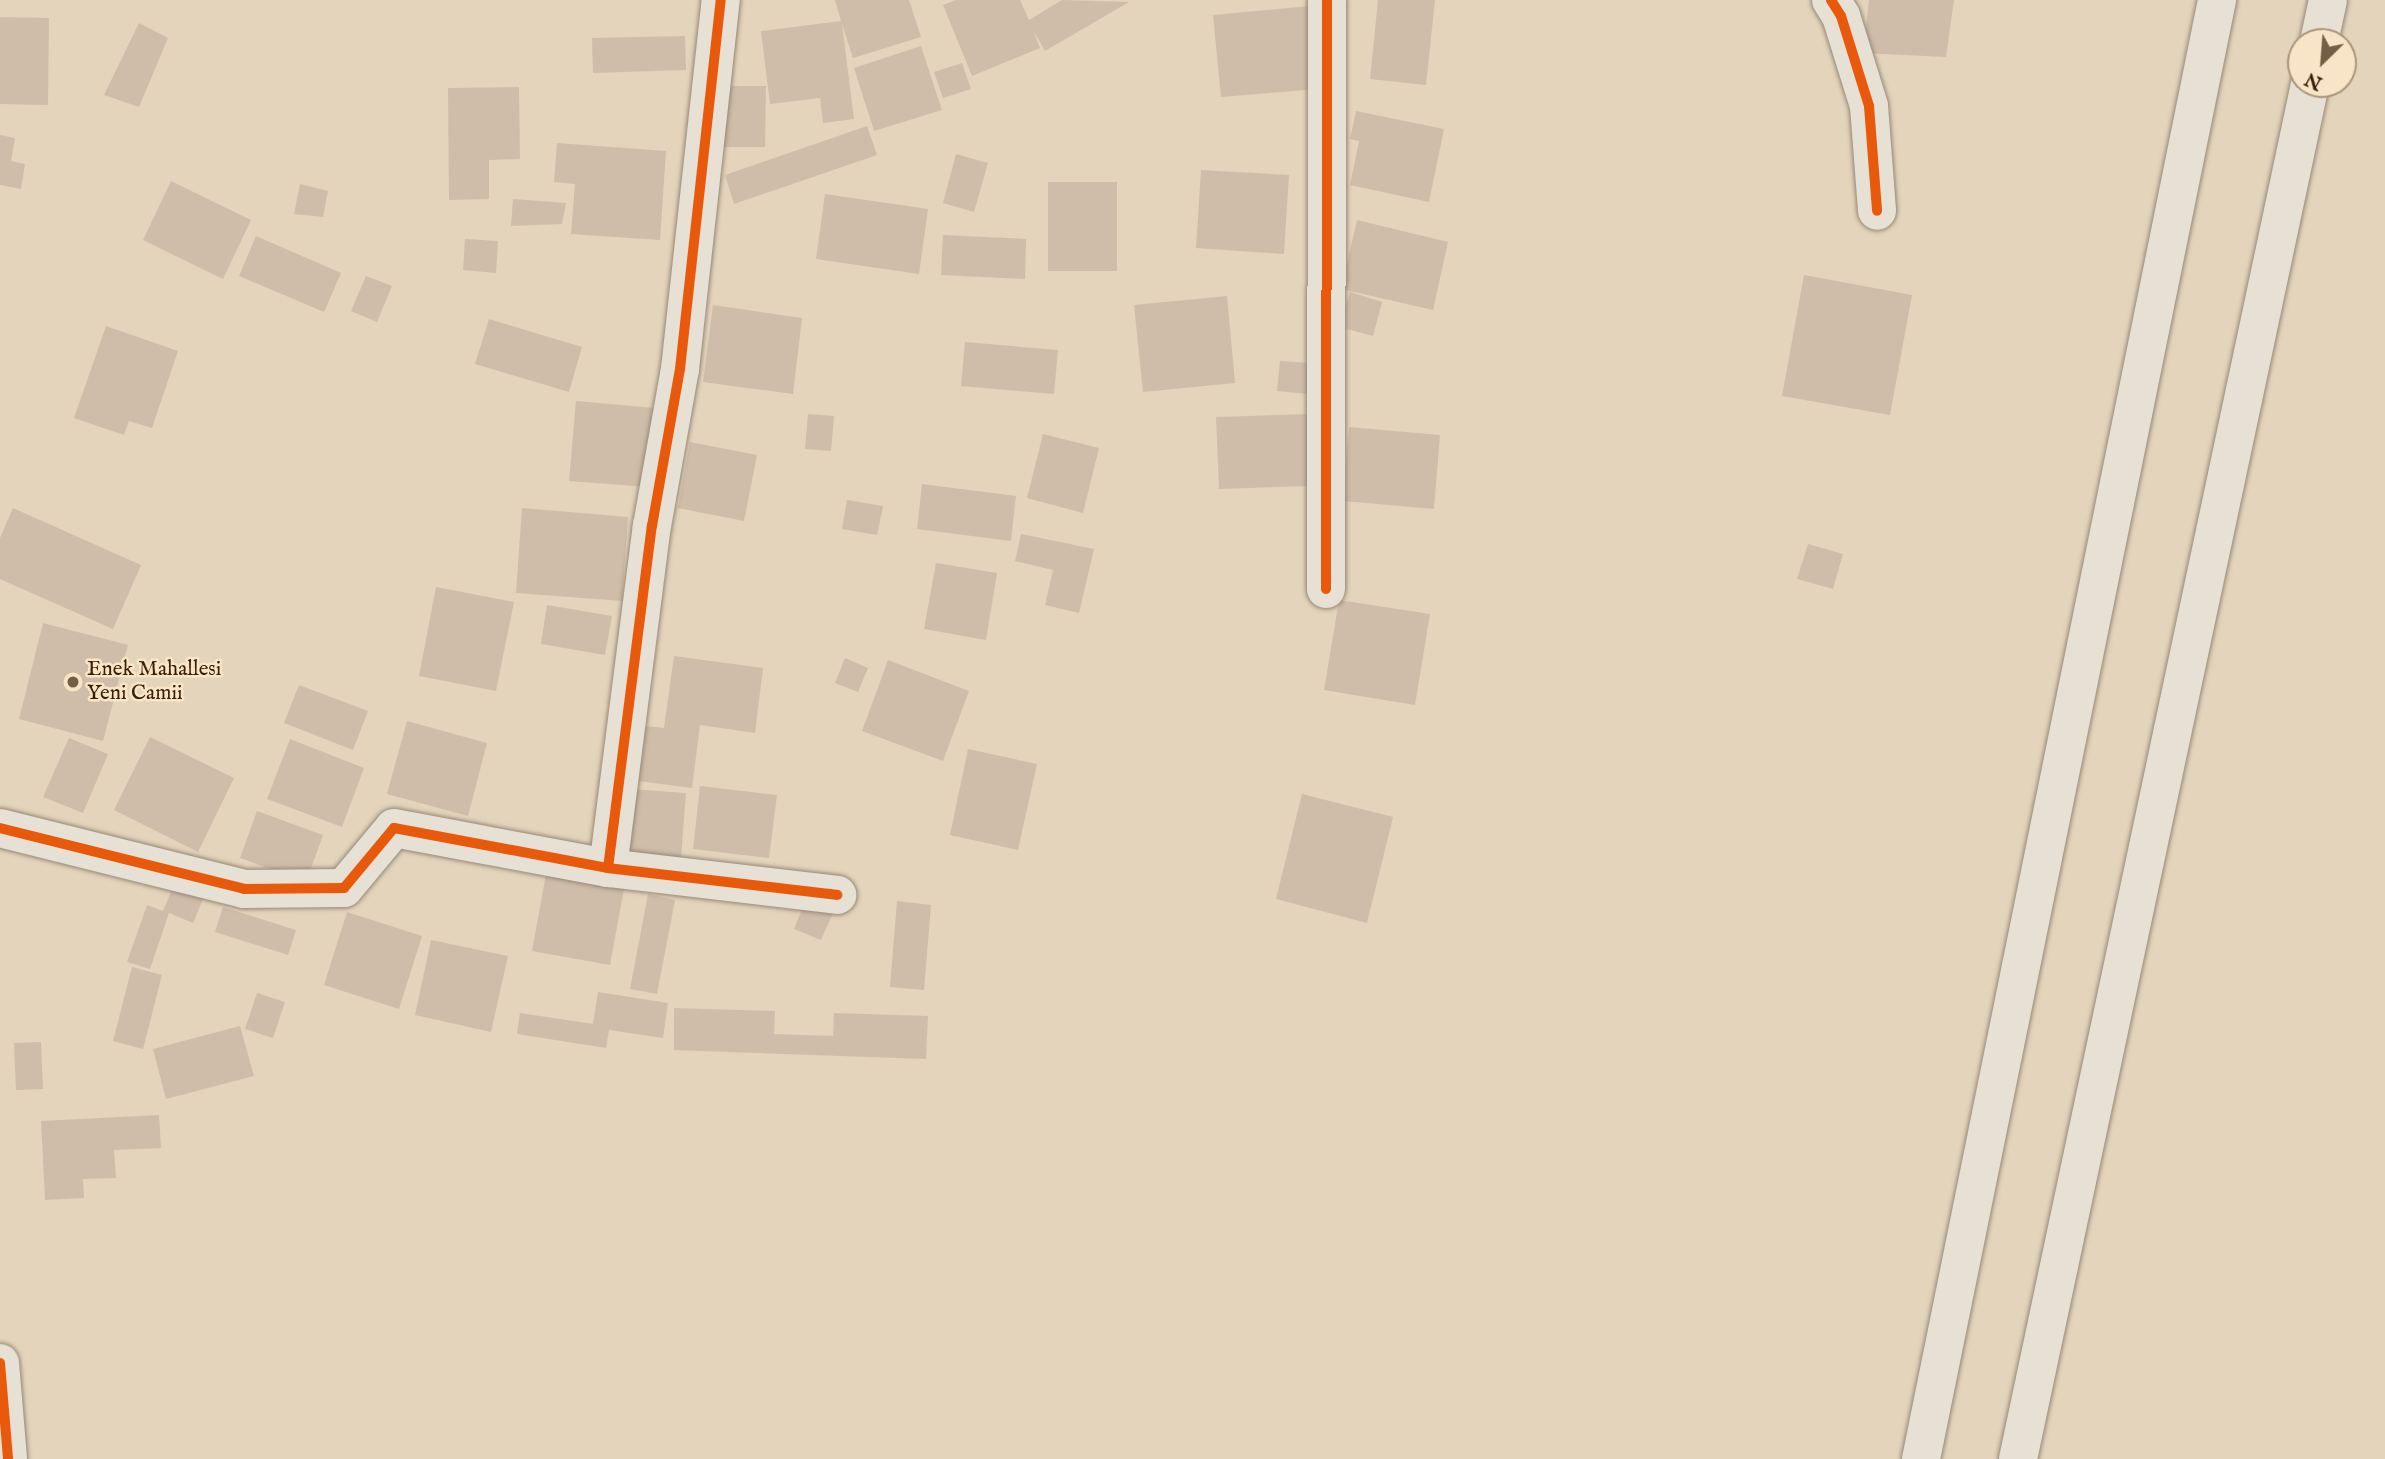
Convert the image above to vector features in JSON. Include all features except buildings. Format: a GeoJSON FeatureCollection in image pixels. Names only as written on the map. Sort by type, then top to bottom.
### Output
{"type":"FeatureCollection","features":[{"type":"Feature","properties":{"kind":"main road"},"geometry":{"type":"LineString","coordinates":[[608,868],[652,526],[680,369],[721,0]]}},
{"type":"Feature","properties":{"kind":"main road"},"geometry":{"type":"LineString","coordinates":[[1326,589],[1327,0]]}},
{"type":"Feature","properties":{"kind":"main road"},"geometry":{"type":"LineString","coordinates":[[1831,0],[1841,16],[1870,106],[1877,211]]}},
{"type":"Feature","properties":{"kind":"main road"},"geometry":{"type":"LineString","coordinates":[[1921,1459],[2217,0]]}},
{"type":"Feature","properties":{"kind":"main road"},"geometry":{"type":"LineString","coordinates":[[2322,28],[2328,0]]}},
{"type":"Feature","properties":{"kind":"main road"},"geometry":{"type":"LineString","coordinates":[[2018,1459],[2307,98]]}},
{"type":"Feature","properties":{"kind":"main road"},"geometry":{"type":"LineString","coordinates":[[0,828],[244,890],[344,888],[394,828],[608,868],[837,895]]}},
{"type":"Feature","properties":{"kind":"main road"},"geometry":{"type":"LineString","coordinates":[[0,1363],[8,1459]]}},
{"type":"Feature","properties":{"kind":"cycle path"},"geometry":{"type":"LineString","coordinates":[[608,868],[652,526],[680,369],[721,0]]}},
{"type":"Feature","properties":{"kind":"cycle path"},"geometry":{"type":"LineString","coordinates":[[1326,589],[1327,0]]}},
{"type":"Feature","properties":{"kind":"cycle path"},"geometry":{"type":"LineString","coordinates":[[1831,0],[1841,16],[1869,106],[1877,211]]}},
{"type":"Feature","properties":{"kind":"cycle path"},"geometry":{"type":"LineString","coordinates":[[0,828],[244,889],[344,888],[394,828],[608,868],[837,895]]}},
{"type":"Feature","properties":{"kind":"cycle path"},"geometry":{"type":"LineString","coordinates":[[0,1363],[8,1459]]}},
{"type":"Feature","properties":{"kind":"place","name":"Enek Mahallesi Yeni Camii"},"geometry":{"type":"Point","coordinates":[73,682]}}]}
